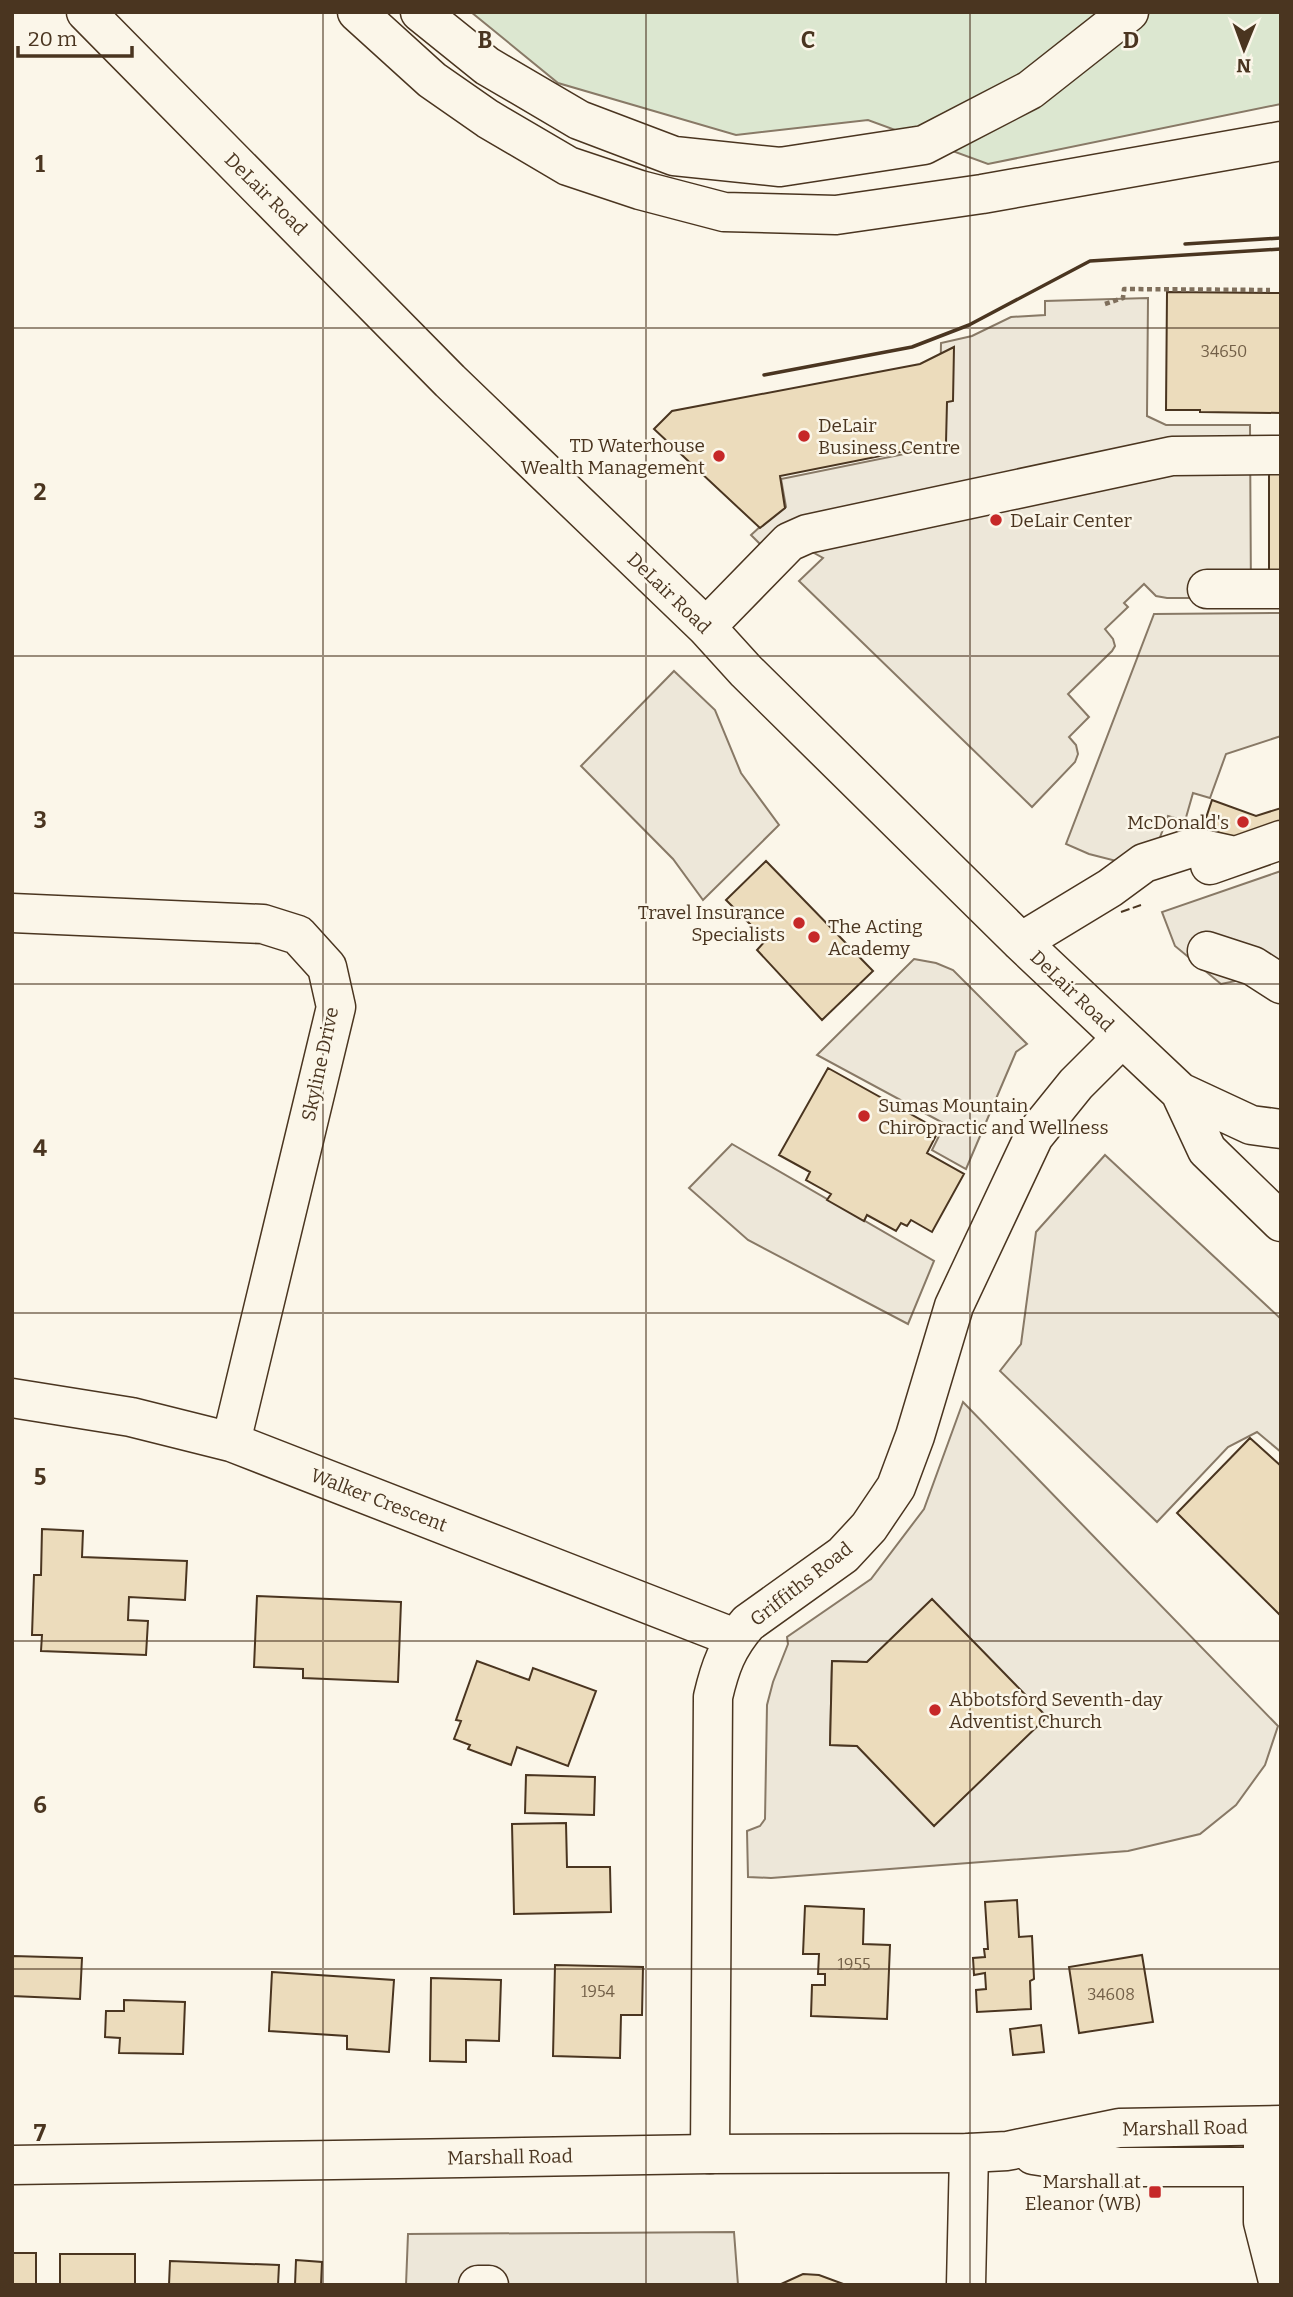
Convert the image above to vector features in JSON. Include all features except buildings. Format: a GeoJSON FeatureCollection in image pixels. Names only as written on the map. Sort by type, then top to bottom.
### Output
{"type":"FeatureCollection","features":[{"type":"Feature","properties":{"kind":"main road","name":"DeLair Road"},"geometry":{"type":"LineString","coordinates":[[86,12],[450,381],[706,627],[746,671],[1122,1038],[1180,1092],[1251,1125],[1281,1129]]}},
{"type":"Feature","properties":{"kind":"main road"},"geometry":{"type":"LineString","coordinates":[[357,12],[432,80],[488,119],[568,166],[640,190],[724,212],[836,215],[982,194],[1281,141]]}},
{"type":"Feature","properties":{"kind":"main road"},"geometry":{"type":"LineString","coordinates":[[420,12],[486,66],[579,120],[674,156],[780,167],[924,145],[1030,90],[1129,12]]}},
{"type":"Feature","properties":{"kind":"main road"},"geometry":{"type":"LineString","coordinates":[[1240,150],[1281,156]]}},
{"type":"Feature","properties":{"kind":"main road"},"geometry":{"type":"LineString","coordinates":[[706,627],[789,542],[807,534],[1171,456],[1281,455]]}},
{"type":"Feature","properties":{"kind":"main road"},"geometry":{"type":"LineString","coordinates":[[1207,589],[1281,589]]}},
{"type":"Feature","properties":{"kind":"main road"},"geometry":{"type":"LineString","coordinates":[[1021,942],[1110,888],[1144,863],[1194,847],[1235,856],[1281,840]]}},
{"type":"Feature","properties":{"kind":"main road","name":"Skyline Drive"},"geometry":{"type":"LineString","coordinates":[[12,913],[263,924],[298,934],[327,967],[335,1007],[231,1442]]}},
{"type":"Feature","properties":{"kind":"main road"},"geometry":{"type":"LineString","coordinates":[[1207,951],[1253,966],[1281,984]]}},
{"type":"Feature","properties":{"kind":"main road","name":"Griffiths Road"},"geometry":{"type":"LineString","coordinates":[[710,2154],[713,1697],[720,1667],[735,1638],[748,1623],[843,1555],[869,1527],[896,1487],[915,1436],[954,1306],[1034,1136],[1076,1084],[1122,1038]]}},
{"type":"Feature","properties":{"kind":"main road"},"geometry":{"type":"LineString","coordinates":[[1180,1092],[1207,1150],[1281,1222]]}},
{"type":"Feature","properties":{"kind":"main road","name":"Walker Crescent"},"geometry":{"type":"LineString","coordinates":[[12,1398],[131,1417],[231,1442],[735,1638]]}},
{"type":"Feature","properties":{"kind":"main road"},"geometry":{"type":"LineString","coordinates":[[1272,2126],[1272,2167],[1263,2222],[1279,2285]]}},
{"type":"Feature","properties":{"kind":"main road","name":"Marshall Road"},"geometry":{"type":"LineString","coordinates":[[12,2165],[710,2154],[970,2153],[1007,2151],[1119,2128],[1272,2126]]}},
{"type":"Feature","properties":{"kind":"main road","name":"Marshall Road"},"geometry":{"type":"LineString","coordinates":[[1007,2151],[1111,2167],[1272,2167]]}},
{"type":"Feature","properties":{"kind":"main road"},"geometry":{"type":"LineString","coordinates":[[966,2285],[970,2153]]}},
{"type":"Feature","properties":{"kind":"main road"},"geometry":{"type":"LineString","coordinates":[[478,2285],[489,2285]]}},
{"type":"Feature","properties":{"kind":"path"},"geometry":{"type":"LineString","coordinates":[[1105,304],[1124,298],[1124,289],[1270,290]]}},
{"type":"Feature","properties":{"kind":"green space"},"geometry":{"type":"Polygon","coordinates":[[[471,12],[1281,12],[1281,104],[988,164],[868,120],[736,135],[558,83],[471,12]]]}},
{"type":"Feature","properties":{"kind":"shaded area"},"geometry":{"type":"Polygon","coordinates":[[[1148,298],[1147,416],[1166,425],[1250,425],[1251,598],[1167,598],[1156,596],[1144,584],[1124,603],[1128,607],[1105,629],[1113,639],[1115,646],[1112,651],[1068,694],[1089,717],[1069,737],[1076,745],[1078,754],[1075,762],[1032,807],[799,581],[823,558],[814,553],[804,553],[785,569],[751,535],[775,513],[786,507],[781,479],[939,447],[941,343],[972,336],[1011,317],[1045,315],[1045,301],[1148,298]]]}},
{"type":"Feature","properties":{"kind":"shaded area"},"geometry":{"type":"Polygon","coordinates":[[[1281,613],[1281,736],[1226,754],[1210,798],[1193,793],[1185,821],[1168,816],[1156,848],[1124,863],[1089,854],[1066,844],[1154,614],[1281,613]]]}},
{"type":"Feature","properties":{"kind":"shaded area"},"geometry":{"type":"Polygon","coordinates":[[[674,671],[715,710],[741,773],[779,825],[703,900],[673,859],[581,766],[674,671]]]}},
{"type":"Feature","properties":{"kind":"shaded area"},"geometry":{"type":"Polygon","coordinates":[[[1281,871],[1281,972],[1221,984],[1175,946],[1162,912],[1281,871]]]}},
{"type":"Feature","properties":{"kind":"shaded area"},"geometry":{"type":"Polygon","coordinates":[[[914,959],[936,963],[953,970],[1027,1044],[1016,1052],[966,1169],[932,1150],[945,1124],[817,1055],[914,959]]]}},
{"type":"Feature","properties":{"kind":"shaded area"},"geometry":{"type":"Polygon","coordinates":[[[732,1144],[934,1261],[908,1324],[748,1240],[689,1188],[732,1144]]]}},
{"type":"Feature","properties":{"kind":"shaded area"},"geometry":{"type":"Polygon","coordinates":[[[1105,1155],[1281,1319],[1281,1452],[1257,1432],[1228,1447],[1157,1522],[1000,1371],[1021,1344],[1036,1232],[1105,1155]]]}},
{"type":"Feature","properties":{"kind":"shaded area"},"geometry":{"type":"Polygon","coordinates":[[[963,1402],[1278,1726],[1265,1765],[1236,1805],[1200,1834],[1128,1851],[771,1878],[748,1877],[747,1831],[760,1826],[765,1819],[767,1705],[788,1644],[787,1637],[871,1579],[924,1509],[963,1402]],[[932,1600],[867,1662],[832,1661],[830,1745],[857,1746],[934,1825],[932,1600]]]}},
{"type":"Feature","properties":{"kind":"shaded area"},"geometry":{"type":"Polygon","coordinates":[[[734,2232],[738,2285],[406,2285],[408,2234],[734,2232]]]}},
{"type":"Feature","properties":{"kind":"fence"},"geometry":{"type":"LineString","coordinates":[[1121,912],[1141,905]]}},
{"type":"Feature","properties":{"kind":"wall"},"geometry":{"type":"LineString","coordinates":[[1185,244],[1281,238]]}},
{"type":"Feature","properties":{"kind":"wall"},"geometry":{"type":"LineString","coordinates":[[764,375],[912,347],[969,325],[1090,261],[1281,249]]}},
{"type":"Feature","properties":{"kind":"place","name":"DeLair Business Centre"},"geometry":{"type":"Point","coordinates":[804,436]}},
{"type":"Feature","properties":{"kind":"place","name":"TD Waterhouse Wealth Management"},"geometry":{"type":"Point","coordinates":[719,456]}},
{"type":"Feature","properties":{"kind":"place","name":"DeLair Center"},"geometry":{"type":"Point","coordinates":[996,520]}},
{"type":"Feature","properties":{"kind":"place","name":"McDonald's"},"geometry":{"type":"Point","coordinates":[1243,822]}},
{"type":"Feature","properties":{"kind":"place","name":"Travel Insurance Specialists"},"geometry":{"type":"Point","coordinates":[799,923]}},
{"type":"Feature","properties":{"kind":"place","name":"The Acting Academy"},"geometry":{"type":"Point","coordinates":[814,937]}},
{"type":"Feature","properties":{"kind":"place","name":"Sumas Mountain Chiropractic and Wellness"},"geometry":{"type":"Point","coordinates":[864,1116]}},
{"type":"Feature","properties":{"kind":"place","name":"Abbotsford Seventh-day Adventist Church"},"geometry":{"type":"Point","coordinates":[935,1710]}},
{"type":"Feature","properties":{"kind":"place","name":"Marshall at Eleanor (WB)"},"geometry":{"type":"Point","coordinates":[1155,2192]}}]}
